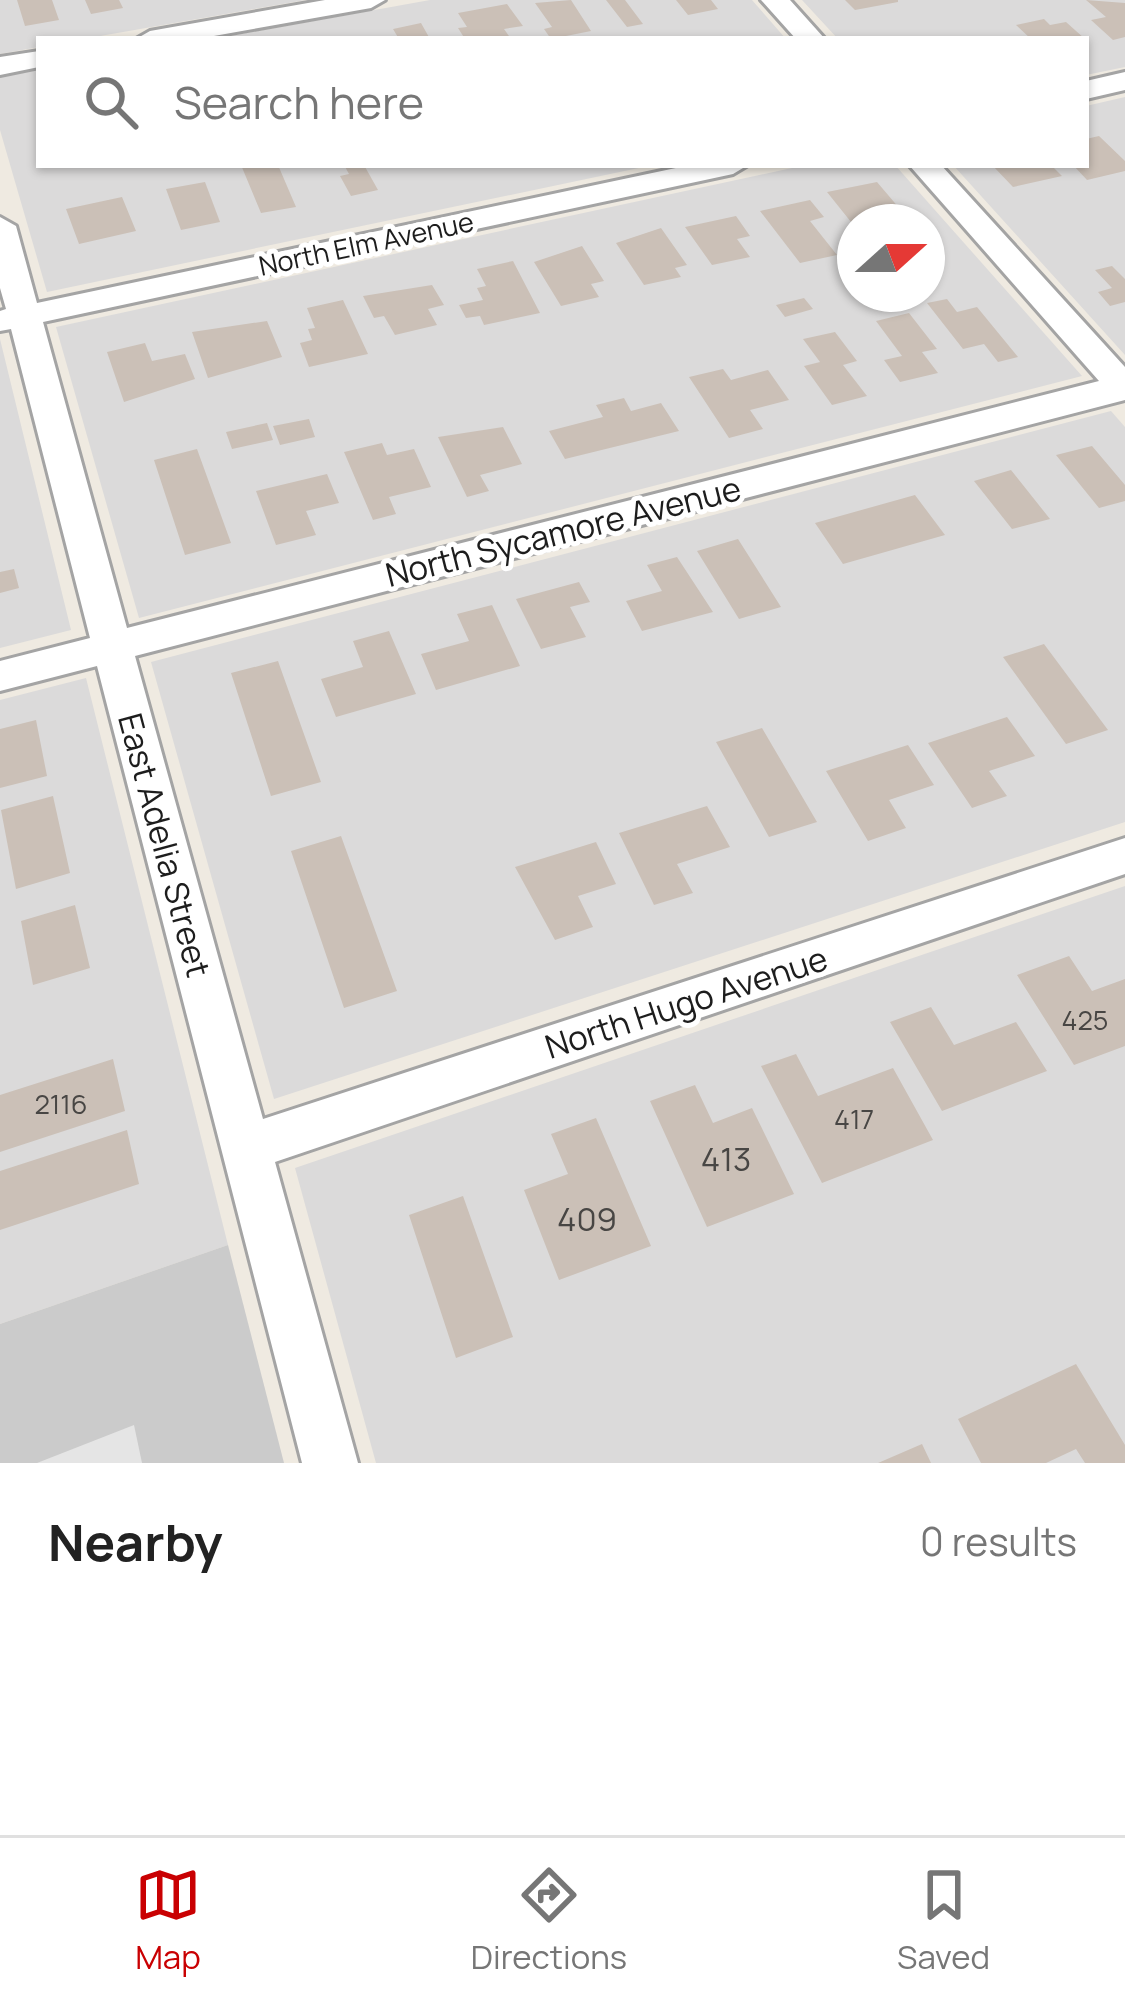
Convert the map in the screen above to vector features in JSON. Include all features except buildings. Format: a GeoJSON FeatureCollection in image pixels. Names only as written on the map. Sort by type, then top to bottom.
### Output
{"type":"FeatureCollection","features":[{"type":"Feature","properties":{"kind":"street"},"geometry":{"type":"LineString","coordinates":[[167,36],[371,0]]}},
{"type":"Feature","properties":{"kind":"street"},"geometry":{"type":"LineString","coordinates":[[776,0],[808,36]]}},
{"type":"Feature","properties":{"kind":"street"},"geometry":{"type":"LineString","coordinates":[[0,66],[36,60]]}},
{"type":"Feature","properties":{"kind":"street"},"geometry":{"type":"LineString","coordinates":[[1089,89],[1125,81]]}},
{"type":"Feature","properties":{"kind":"street","name":"North Elm Avenue"},"geometry":{"type":"LineString","coordinates":[[12,319],[719,168]]}},
{"type":"Feature","properties":{"kind":"street"},"geometry":{"type":"LineString","coordinates":[[927,168],[1124,387]]}},
{"type":"Feature","properties":{"kind":"street","name":"East Adelia Street"},"geometry":{"type":"LineString","coordinates":[[0,226],[12,319],[112,647],[330,1463]]}},
{"type":"Feature","properties":{"kind":"street","name":"North Sycamore Avenue"},"geometry":{"type":"LineString","coordinates":[[0,676],[1124,387]]}},
{"type":"Feature","properties":{"kind":"street","name":"North Hugo Avenue"},"geometry":{"type":"LineString","coordinates":[[246,1148],[1125,856]]}},
{"type":"Feature","properties":{"kind":"shaded area"},"geometry":{"type":"Polygon","coordinates":[[[0,0],[306,0],[100,36],[36,36],[36,48],[0,54],[0,0]]]}},
{"type":"Feature","properties":{"kind":"shaded area"},"geometry":{"type":"Polygon","coordinates":[[[430,0],[752,0],[783,36],[230,36],[430,0]]]}},
{"type":"Feature","properties":{"kind":"shaded area"},"geometry":{"type":"Polygon","coordinates":[[[802,0],[1125,0],[1125,67],[1089,74],[1089,36],[835,36],[802,0]]]}},
{"type":"Feature","properties":{"kind":"shaded area"},"geometry":{"type":"Polygon","coordinates":[[[36,71],[36,168],[639,168],[47,292],[0,130],[0,77],[36,71]]]}},
{"type":"Feature","properties":{"kind":"shaded area"},"geometry":{"type":"Polygon","coordinates":[[[1125,97],[1125,355],[956,168],[1089,168],[1089,105],[1125,97]]]}},
{"type":"Feature","properties":{"kind":"shaded area"},"geometry":{"type":"Polygon","coordinates":[[[792,168],[898,168],[930,204],[837,204],[837,312],[945,312],[945,221],[1082,376],[139,618],[56,327],[792,168]]]}},
{"type":"Feature","properties":{"kind":"shaded area"},"geometry":{"type":"Polygon","coordinates":[[[0,339],[71,630],[0,648],[0,339]]]}},
{"type":"Feature","properties":{"kind":"shaded area"},"geometry":{"type":"Polygon","coordinates":[[[1111,411],[1125,427],[1125,822],[274,1099],[151,662],[1111,411]]]}},
{"type":"Feature","properties":{"kind":"shaded area"},"geometry":{"type":"Polygon","coordinates":[[[86,678],[228,1245],[0,1324],[0,700],[86,678]]]}},
{"type":"Feature","properties":{"kind":"shaded area"},"geometry":{"type":"Polygon","coordinates":[[[1125,886],[1125,1463],[376,1463],[295,1168],[1125,886]]]}},
{"type":"Feature","properties":{"kind":"shaded area"},"geometry":{"type":"Polygon","coordinates":[[[228,1245],[284,1463],[0,1463],[0,1324],[228,1245]]]}},
{"type":"Feature","properties":{"kind":"shaded area"},"geometry":{"type":"Polygon","coordinates":[[[134,1425],[142,1463],[37,1463],[134,1425]]]}}]}
